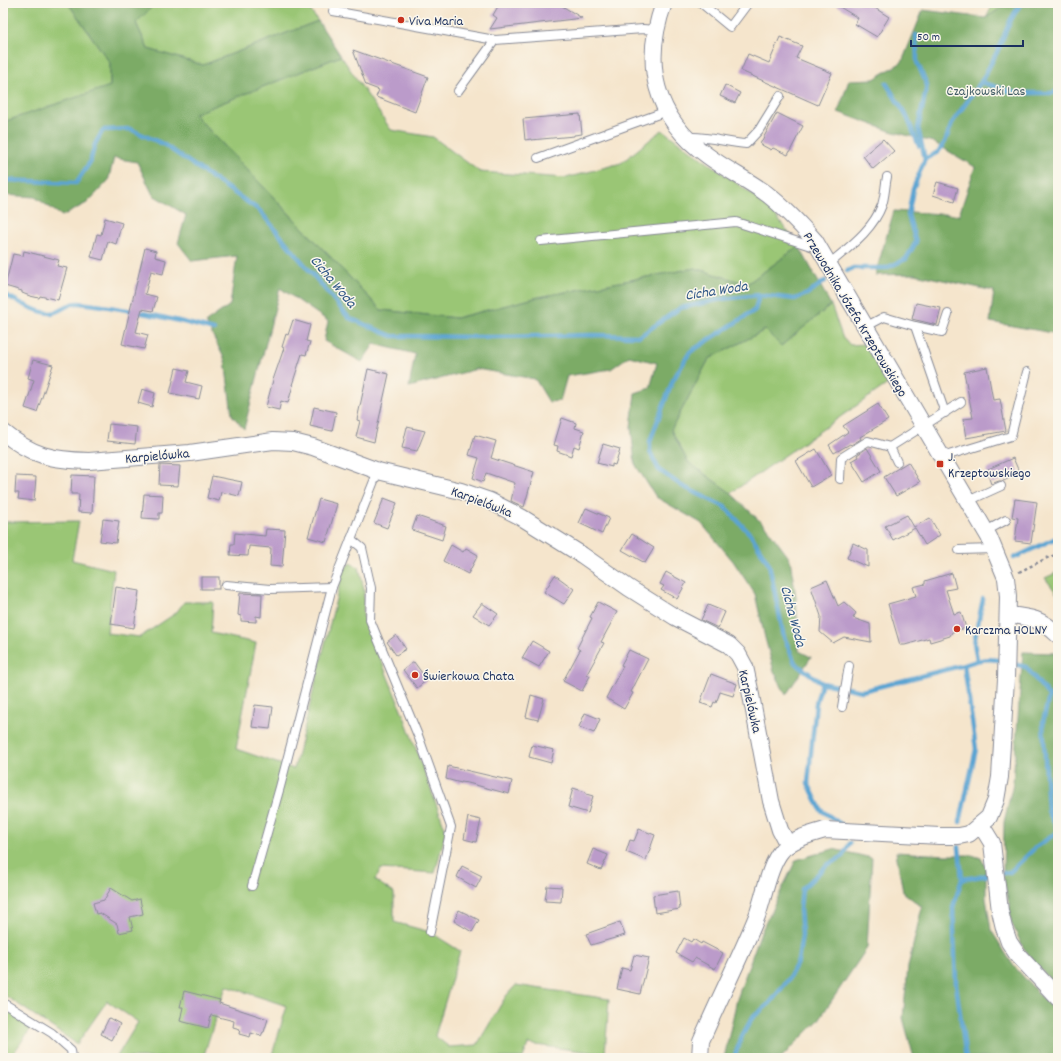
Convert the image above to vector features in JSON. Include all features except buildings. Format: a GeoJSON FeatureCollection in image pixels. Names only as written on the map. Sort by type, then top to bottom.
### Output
{"type":"FeatureCollection","features":[{"type":"Feature","properties":{"kind":"street","name":"Przewodnika Józefa Krzeptowskiego"},"geometry":{"type":"LineString","coordinates":[[664,3],[656,30],[653,63],[661,99],[667,111],[681,133],[689,141],[708,156],[768,195],[803,227],[819,248],[986,531],[1006,578],[1009,615]]}},
{"type":"Feature","properties":{"kind":"street","name":"Karpielówka"},"geometry":{"type":"LineString","coordinates":[[3,432],[15,442],[33,452],[54,459],[89,461],[190,453],[273,441],[293,442],[312,447],[378,471],[461,491],[496,504],[521,517],[582,555],[629,588],[675,617],[729,645],[738,654],[745,667],[771,801],[780,830],[788,845]]}},
{"type":"Feature","properties":{"kind":"street"},"geometry":{"type":"LineString","coordinates":[[700,1058],[701,1041],[757,915],[775,860],[782,850],[788,845],[808,835],[825,830],[940,836],[959,836],[969,834],[989,817],[996,800],[1000,777],[1009,615],[1036,619],[1058,635]]}},
{"type":"Feature","properties":{"kind":"street"},"geometry":{"type":"LineString","coordinates":[[980,825],[992,843],[1000,911],[1009,942],[1017,954],[1058,998]]}},
{"type":"Feature","properties":{"kind":"lane"},"geometry":{"type":"LineString","coordinates":[[701,3],[730,27],[748,3]]}},
{"type":"Feature","properties":{"kind":"lane"},"geometry":{"type":"LineString","coordinates":[[333,11],[495,40],[643,29],[656,30]]}},
{"type":"Feature","properties":{"kind":"lane"},"geometry":{"type":"LineString","coordinates":[[458,91],[495,40]]}},
{"type":"Feature","properties":{"kind":"lane"},"geometry":{"type":"LineString","coordinates":[[689,141],[693,137],[707,137],[731,143],[746,144],[759,130],[780,96]]}},
{"type":"Feature","properties":{"kind":"lane"},"geometry":{"type":"LineString","coordinates":[[538,158],[667,111]]}},
{"type":"Feature","properties":{"kind":"lane"},"geometry":{"type":"LineString","coordinates":[[829,264],[859,238],[874,222],[882,204],[887,177]]}},
{"type":"Feature","properties":{"kind":"lane"},"geometry":{"type":"LineString","coordinates":[[541,241],[736,222],[819,248]]}},
{"type":"Feature","properties":{"kind":"lane"},"geometry":{"type":"LineString","coordinates":[[865,327],[884,317],[942,332],[948,314]]}},
{"type":"Feature","properties":{"kind":"lane"},"geometry":{"type":"LineString","coordinates":[[915,326],[945,413]]}},
{"type":"Feature","properties":{"kind":"lane"},"geometry":{"type":"LineString","coordinates":[[942,457],[1011,436],[1027,372]]}},
{"type":"Feature","properties":{"kind":"lane"},"geometry":{"type":"LineString","coordinates":[[840,479],[841,458],[868,441],[890,447],[961,402]]}},
{"type":"Feature","properties":{"kind":"lane"},"geometry":{"type":"LineString","coordinates":[[890,447],[897,462]]}},
{"type":"Feature","properties":{"kind":"lane"},"geometry":{"type":"LineString","coordinates":[[252,886],[282,780],[332,587],[378,471]]}},
{"type":"Feature","properties":{"kind":"lane"},"geometry":{"type":"LineString","coordinates":[[968,501],[1001,486]]}},
{"type":"Feature","properties":{"kind":"lane"},"geometry":{"type":"LineString","coordinates":[[986,531],[1006,520]]}},
{"type":"Feature","properties":{"kind":"lane"},"geometry":{"type":"LineString","coordinates":[[351,539],[362,548],[371,588],[370,620],[419,738],[451,827],[430,932]]}},
{"type":"Feature","properties":{"kind":"lane"},"geometry":{"type":"LineString","coordinates":[[959,550],[994,549]]}},
{"type":"Feature","properties":{"kind":"lane"},"geometry":{"type":"LineString","coordinates":[[226,585],[270,589],[332,587]]}},
{"type":"Feature","properties":{"kind":"lane"},"geometry":{"type":"LineString","coordinates":[[844,697],[842,707],[846,675],[849,666]]}},
{"type":"Feature","properties":{"kind":"lane"},"geometry":{"type":"LineString","coordinates":[[3,1003],[52,1033],[70,1050],[72,1058]]}},
{"type":"Feature","properties":{"kind":"path"},"geometry":{"type":"LineString","coordinates":[[1006,578],[1046,558],[1058,554]]}},
{"type":"Feature","properties":{"kind":"green space"},"geometry":{"type":"Polygon","coordinates":[[[3,3],[68,3],[110,63],[110,87],[3,122],[3,3]]]}},
{"type":"Feature","properties":{"kind":"green space"},"geometry":{"type":"Polygon","coordinates":[[[68,3],[156,3],[136,23],[148,49],[203,65],[318,21],[341,56],[194,114],[381,310],[456,318],[539,297],[695,268],[747,284],[799,246],[831,305],[781,346],[765,330],[709,359],[671,430],[688,462],[731,493],[767,528],[790,559],[796,597],[799,651],[811,657],[786,695],[774,671],[755,594],[733,561],[701,523],[656,497],[635,464],[631,427],[635,393],[650,388],[657,363],[629,356],[611,369],[567,376],[560,401],[549,402],[535,379],[477,369],[409,387],[415,354],[374,344],[362,362],[324,341],[328,321],[280,288],[244,429],[232,415],[225,360],[206,322],[230,305],[237,256],[192,261],[178,243],[186,215],[153,195],[137,162],[114,158],[108,181],[87,203],[62,216],[35,197],[3,195],[3,122],[110,86],[110,63],[68,3]]]}},
{"type":"Feature","properties":{"kind":"green space"},"geometry":{"type":"Polygon","coordinates":[[[156,3],[305,3],[318,21],[203,65],[148,49],[136,23],[156,3]]]}},
{"type":"Feature","properties":{"kind":"green space"},"geometry":{"type":"Polygon","coordinates":[[[994,3],[1008,3],[986,18],[994,3]]]}},
{"type":"Feature","properties":{"kind":"green space","name":"Czajkowski Las"},"geometry":{"type":"Polygon","coordinates":[[[1008,3],[1058,3],[1058,334],[990,322],[994,291],[915,274],[875,275],[894,211],[959,215],[975,167],[933,142],[890,131],[838,112],[849,80],[874,79],[902,62],[923,10],[986,18],[1008,3]]]}},
{"type":"Feature","properties":{"kind":"green space"},"geometry":{"type":"Polygon","coordinates":[[[341,56],[391,130],[433,137],[480,172],[566,178],[621,163],[662,130],[767,205],[799,246],[747,284],[695,268],[539,297],[456,318],[381,310],[194,114],[341,56]]]}},
{"type":"Feature","properties":{"kind":"green space"},"geometry":{"type":"Polygon","coordinates":[[[831,305],[842,336],[850,345],[864,344],[889,383],[731,493],[688,462],[671,430],[709,359],[765,330],[781,346],[831,305]]]}},
{"type":"Feature","properties":{"kind":"green space"},"geometry":{"type":"Polygon","coordinates":[[[79,521],[72,560],[114,570],[107,633],[140,637],[176,613],[184,602],[213,602],[211,633],[256,643],[236,749],[294,769],[343,571],[350,563],[359,567],[364,590],[363,616],[405,719],[446,831],[435,873],[381,869],[375,880],[394,893],[394,922],[430,932],[460,951],[435,1036],[449,1047],[477,1045],[506,996],[516,985],[609,999],[605,1054],[528,1044],[523,1058],[271,1058],[287,1006],[226,986],[203,1058],[116,1058],[138,1022],[107,1001],[77,1044],[3,994],[3,522],[79,521]]]}},
{"type":"Feature","properties":{"kind":"green space"},"geometry":{"type":"Polygon","coordinates":[[[1058,572],[1058,595],[1045,578],[1058,572]]]}},
{"type":"Feature","properties":{"kind":"green space"},"geometry":{"type":"Polygon","coordinates":[[[1023,652],[1056,653],[1058,656],[1058,988],[1037,966],[1023,947],[1011,922],[1003,876],[1004,822],[1013,783],[1023,652]]]}},
{"type":"Feature","properties":{"kind":"green space"},"geometry":{"type":"Polygon","coordinates":[[[833,849],[872,858],[867,948],[818,1021],[781,1058],[724,1058],[737,999],[760,934],[796,860],[833,849]]]}},
{"type":"Feature","properties":{"kind":"green space"},"geometry":{"type":"Polygon","coordinates":[[[896,852],[972,855],[981,858],[986,868],[986,898],[991,930],[1013,965],[1058,1015],[1058,1058],[914,1058],[903,1018],[908,967],[922,907],[903,892],[896,852]]]}},
{"type":"Feature","properties":{"kind":"green space"},"geometry":{"type":"Polygon","coordinates":[[[3,1009],[32,1027],[10,1058],[3,1058],[3,1009]]]}},
{"type":"Feature","properties":{"kind":"waterway"},"geometry":{"type":"LineString","coordinates":[[847,271],[853,268],[886,268],[906,259],[916,242],[908,215],[913,189],[925,159],[938,152],[945,142],[952,123],[981,82],[997,52],[1010,21],[1021,3]]}},
{"type":"Feature","properties":{"kind":"waterway"},"geometry":{"type":"LineString","coordinates":[[916,35],[917,62],[927,85],[918,128],[925,159]]}},
{"type":"Feature","properties":{"kind":"waterway"},"geometry":{"type":"LineString","coordinates":[[981,82],[1015,93],[1052,93],[1058,91]]}},
{"type":"Feature","properties":{"kind":"waterway"},"geometry":{"type":"LineString","coordinates":[[886,83],[907,117],[919,146]]}},
{"type":"Feature","properties":{"kind":"waterway","name":"Cicha Woda"},"geometry":{"type":"LineString","coordinates":[[3,180],[76,183],[90,162],[95,144],[103,130],[130,129],[163,144],[259,210],[349,318],[392,336],[640,336],[680,308],[722,299],[759,295],[755,310],[690,352],[673,380],[650,441],[650,452],[659,470],[682,486],[725,507],[751,535],[769,564],[784,637],[795,663],[822,683],[862,691],[979,660],[993,659],[1003,661]]}},
{"type":"Feature","properties":{"kind":"waterway"},"geometry":{"type":"LineString","coordinates":[[759,295],[795,299],[807,294],[825,281]]}},
{"type":"Feature","properties":{"kind":"waterway"},"geometry":{"type":"LineString","coordinates":[[3,294],[39,311],[51,313],[72,304],[79,303],[147,314],[214,330]]}},
{"type":"Feature","properties":{"kind":"waterway"},"geometry":{"type":"LineString","coordinates":[[1014,558],[1058,537]]}},
{"type":"Feature","properties":{"kind":"waterway"},"geometry":{"type":"LineString","coordinates":[[977,660],[974,643],[983,599]]}},
{"type":"Feature","properties":{"kind":"waterway","name":"Cicha Woda"},"geometry":{"type":"LineString","coordinates":[[1010,663],[1026,667],[1049,696],[1043,722],[1048,811],[1058,830]]}},
{"type":"Feature","properties":{"kind":"waterway"},"geometry":{"type":"LineString","coordinates":[[960,822],[976,749],[964,665]]}},
{"type":"Feature","properties":{"kind":"waterway"},"geometry":{"type":"LineString","coordinates":[[822,683],[816,703],[808,783],[821,810],[842,825]]}},
{"type":"Feature","properties":{"kind":"waterway"},"geometry":{"type":"LineString","coordinates":[[962,879],[1010,872],[1037,846],[1058,832]]}},
{"type":"Feature","properties":{"kind":"waterway"},"geometry":{"type":"LineString","coordinates":[[734,1058],[742,1036],[752,1018],[770,1003],[788,980],[798,961],[802,935],[800,909],[802,889],[827,865],[842,857],[850,843]]}},
{"type":"Feature","properties":{"kind":"waterway"},"geometry":{"type":"LineString","coordinates":[[959,847],[962,879],[953,907],[956,984],[966,1058]]}},
{"type":"Feature","properties":{"kind":"place","name":"Viva Maria"},"geometry":{"type":"Point","coordinates":[401,20]}},
{"type":"Feature","properties":{"kind":"place","name":"J. Krzeptowskiego"},"geometry":{"type":"Point","coordinates":[940,464]}},
{"type":"Feature","properties":{"kind":"place","name":"Karczma HOLNY"},"geometry":{"type":"Point","coordinates":[957,629]}},
{"type":"Feature","properties":{"kind":"place","name":"Świerkowa Chata"},"geometry":{"type":"Point","coordinates":[415,675]}}]}
